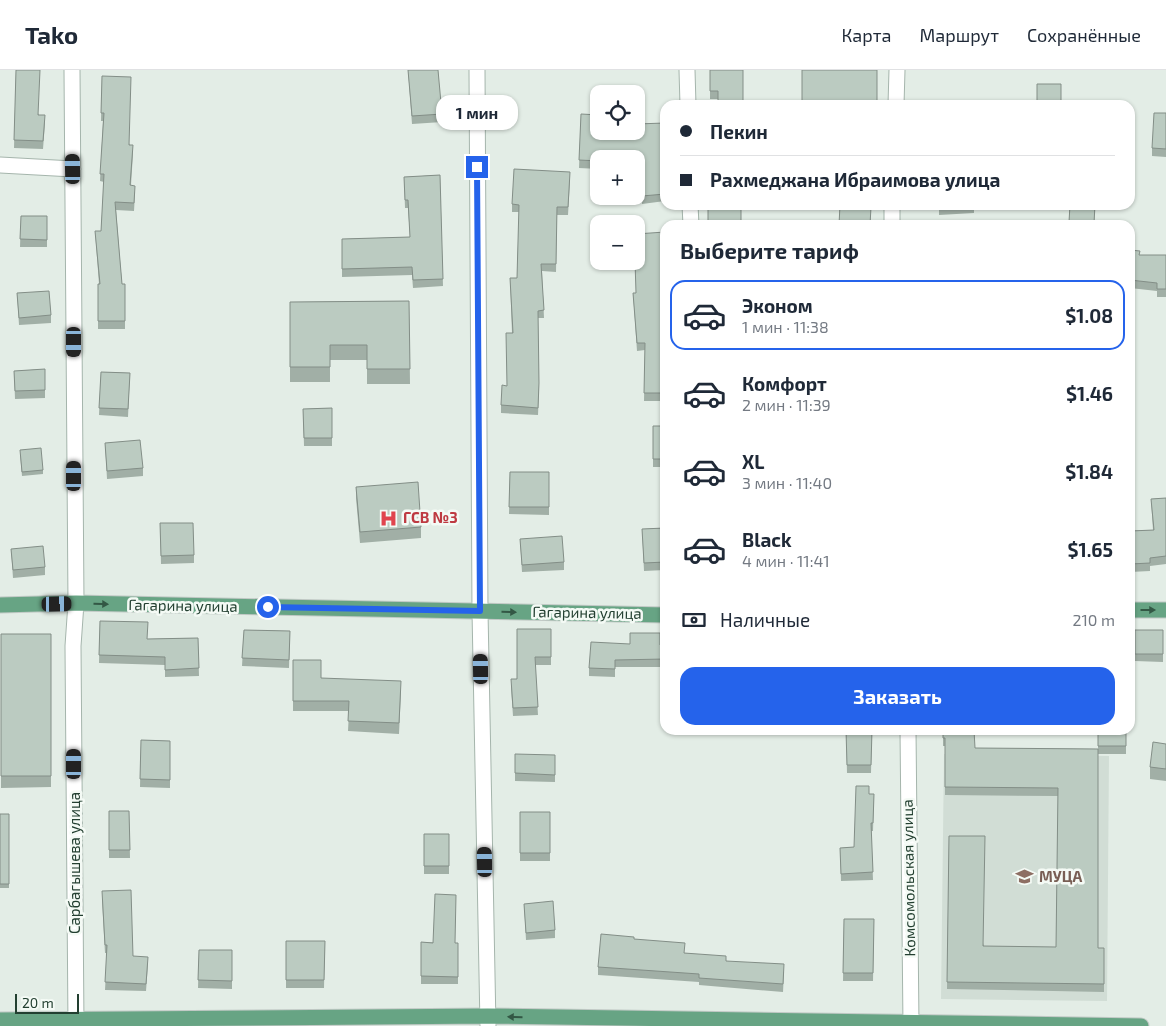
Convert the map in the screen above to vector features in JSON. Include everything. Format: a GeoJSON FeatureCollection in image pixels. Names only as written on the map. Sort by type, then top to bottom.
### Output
{"type":"FeatureCollection","features":[{"type":"Feature","properties":{"kind":"main road","name":"Гагарина улица"},"geometry":{"type":"LineString","coordinates":[[0,605],[76,604],[660,614]]}},
{"type":"Feature","properties":{"kind":"main road"},"geometry":{"type":"LineString","coordinates":[[1135,610],[1166,610]]}},
{"type":"Feature","properties":{"kind":"main road"},"geometry":{"type":"LineString","coordinates":[[0,1020],[76,1023],[488,1021],[1141,1026]]}},
{"type":"Feature","properties":{"kind":"street","name":"Сарбагышева улица"},"geometry":{"type":"LineString","coordinates":[[72,70],[76,604],[73,655],[76,1023]]}},
{"type":"Feature","properties":{"kind":"street"},"geometry":{"type":"LineString","coordinates":[[477,70],[480,611],[488,1021]]}},
{"type":"Feature","properties":{"kind":"street"},"geometry":{"type":"LineString","coordinates":[[687,70],[688,100]]}},
{"type":"Feature","properties":{"kind":"street"},"geometry":{"type":"LineString","coordinates":[[896,100],[897,70]]}},
{"type":"Feature","properties":{"kind":"street"},"geometry":{"type":"LineString","coordinates":[[0,165],[73,169]]}},
{"type":"Feature","properties":{"kind":"street","name":"Комсомольская улица"},"geometry":{"type":"LineString","coordinates":[[908,735],[911,1025]]}},
{"type":"Feature","properties":{"kind":"shaded area","name":"МУЦА"},"geometry":{"type":"Polygon","coordinates":[[[944,754],[1109,756],[1107,1001],[941,999],[944,754]]]}},
{"type":"Feature","properties":{"kind":"building"},"geometry":{"type":"Polygon","coordinates":[[[16,70],[40,70],[38,115],[45,115],[43,141],[14,140],[16,70]]]}},
{"type":"Feature","properties":{"kind":"building"},"geometry":{"type":"Polygon","coordinates":[[[408,70],[438,70],[442,114],[412,116],[408,70]]]}},
{"type":"Feature","properties":{"kind":"building"},"geometry":{"type":"Polygon","coordinates":[[[710,70],[743,70],[743,100],[718,100],[718,91],[710,91],[710,70]]]}},
{"type":"Feature","properties":{"kind":"building"},"geometry":{"type":"Polygon","coordinates":[[[802,70],[877,70],[877,100],[802,100],[802,70]]]}},
{"type":"Feature","properties":{"kind":"building"},"geometry":{"type":"Polygon","coordinates":[[[102,76],[131,77],[129,145],[133,145],[130,185],[135,186],[134,203],[115,202],[122,284],[125,284],[125,321],[98,321],[98,284],[100,284],[95,231],[101,231],[104,174],[100,174],[104,113],[101,113],[102,76]]]}},
{"type":"Feature","properties":{"kind":"building"},"geometry":{"type":"Polygon","coordinates":[[[1037,84],[1061,84],[1061,100],[1037,100],[1037,84]]]}},
{"type":"Feature","properties":{"kind":"building"},"geometry":{"type":"Polygon","coordinates":[[[1154,113],[1166,113],[1166,149],[1152,148],[1154,113]]]}},
{"type":"Feature","properties":{"kind":"building"},"geometry":{"type":"Polygon","coordinates":[[[581,114],[590,114],[590,140],[645,140],[645,124],[660,123],[660,194],[645,196],[645,150],[590,150],[590,161],[579,160],[581,114]]]}},
{"type":"Feature","properties":{"kind":"building"},"geometry":{"type":"Polygon","coordinates":[[[514,169],[570,172],[568,207],[557,207],[556,264],[541,264],[544,310],[538,311],[538,408],[501,405],[502,385],[507,386],[506,333],[513,333],[510,278],[517,278],[519,205],[512,204],[514,169]]]}},
{"type":"Feature","properties":{"kind":"building"},"geometry":{"type":"Polygon","coordinates":[[[440,175],[443,279],[413,280],[412,267],[342,269],[342,239],[410,237],[408,200],[405,200],[404,177],[440,175]]]}},
{"type":"Feature","properties":{"kind":"building"},"geometry":{"type":"Polygon","coordinates":[[[708,210],[741,210],[741,220],[708,220],[708,210]]]}},
{"type":"Feature","properties":{"kind":"building"},"geometry":{"type":"Polygon","coordinates":[[[840,210],[871,210],[870,220],[839,220],[840,210]]]}},
{"type":"Feature","properties":{"kind":"building"},"geometry":{"type":"Polygon","coordinates":[[[1070,210],[1095,210],[1094,220],[1069,220],[1070,210]]]}},
{"type":"Feature","properties":{"kind":"building"},"geometry":{"type":"Polygon","coordinates":[[[21,216],[47,216],[47,240],[20,239],[21,216]]]}},
{"type":"Feature","properties":{"kind":"building"},"geometry":{"type":"Polygon","coordinates":[[[660,232],[660,393],[644,393],[645,343],[637,343],[633,293],[636,293],[635,270],[645,270],[645,233],[660,232]]]}},
{"type":"Feature","properties":{"kind":"building"},"geometry":{"type":"Polygon","coordinates":[[[1135,250],[1140,251],[1139,255],[1166,255],[1166,289],[1157,289],[1157,283],[1135,281],[1135,250]]]}},
{"type":"Feature","properties":{"kind":"building"},"geometry":{"type":"Polygon","coordinates":[[[49,291],[51,315],[19,318],[17,293],[49,291]]]}},
{"type":"Feature","properties":{"kind":"building"},"geometry":{"type":"Polygon","coordinates":[[[409,301],[410,369],[367,369],[367,345],[330,345],[330,367],[290,367],[290,302],[409,301]]]}},
{"type":"Feature","properties":{"kind":"building"},"geometry":{"type":"Polygon","coordinates":[[[45,369],[45,390],[15,391],[14,371],[45,369]]]}},
{"type":"Feature","properties":{"kind":"building"},"geometry":{"type":"Polygon","coordinates":[[[101,372],[130,373],[128,409],[99,408],[101,372]]]}},
{"type":"Feature","properties":{"kind":"building"},"geometry":{"type":"Polygon","coordinates":[[[332,408],[332,438],[304,438],[303,409],[332,408]]]}},
{"type":"Feature","properties":{"kind":"building"},"geometry":{"type":"Polygon","coordinates":[[[653,426],[660,426],[660,459],[653,459],[653,426]]]}},
{"type":"Feature","properties":{"kind":"building"},"geometry":{"type":"Polygon","coordinates":[[[140,440],[143,468],[107,471],[105,443],[140,440]]]}},
{"type":"Feature","properties":{"kind":"building"},"geometry":{"type":"Polygon","coordinates":[[[41,448],[43,470],[22,472],[20,450],[41,448]]]}},
{"type":"Feature","properties":{"kind":"building"},"geometry":{"type":"Polygon","coordinates":[[[510,472],[549,472],[549,507],[509,507],[510,472]]]}},
{"type":"Feature","properties":{"kind":"building","name":"ГСВ №3"},"geometry":{"type":"Polygon","coordinates":[[[418,482],[421,527],[360,532],[356,487],[418,482]]]}},
{"type":"Feature","properties":{"kind":"building"},"geometry":{"type":"Polygon","coordinates":[[[1166,498],[1166,556],[1150,558],[1150,563],[1135,564],[1135,531],[1154,530],[1151,499],[1166,498]]]}},
{"type":"Feature","properties":{"kind":"building"},"geometry":{"type":"Polygon","coordinates":[[[160,523],[193,523],[194,555],[161,556],[160,523]]]}},
{"type":"Feature","properties":{"kind":"building"},"geometry":{"type":"Polygon","coordinates":[[[660,528],[660,562],[644,563],[642,529],[660,528]]]}},
{"type":"Feature","properties":{"kind":"building"},"geometry":{"type":"Polygon","coordinates":[[[562,536],[564,562],[522,565],[520,539],[562,536]]]}},
{"type":"Feature","properties":{"kind":"building"},"geometry":{"type":"Polygon","coordinates":[[[43,546],[45,567],[13,570],[11,549],[43,546]]]}},
{"type":"Feature","properties":{"kind":"building"},"geometry":{"type":"Polygon","coordinates":[[[100,621],[148,622],[147,639],[198,638],[199,668],[165,670],[165,657],[99,655],[100,621]]]}},
{"type":"Feature","properties":{"kind":"building"},"geometry":{"type":"Polygon","coordinates":[[[517,629],[551,629],[551,657],[535,657],[538,707],[513,708],[511,679],[517,679],[517,629]]]}},
{"type":"Feature","properties":{"kind":"building"},"geometry":{"type":"Polygon","coordinates":[[[244,630],[290,631],[289,660],[242,658],[244,630]]]}},
{"type":"Feature","properties":{"kind":"building"},"geometry":{"type":"Polygon","coordinates":[[[1135,630],[1163,630],[1163,654],[1135,654],[1135,630]]]}},
{"type":"Feature","properties":{"kind":"building"},"geometry":{"type":"Polygon","coordinates":[[[630,633],[660,633],[660,659],[615,660],[615,669],[589,668],[591,642],[630,644],[630,633]]]}},
{"type":"Feature","properties":{"kind":"building"},"geometry":{"type":"Polygon","coordinates":[[[1,634],[51,634],[51,776],[1,776],[1,634]]]}},
{"type":"Feature","properties":{"kind":"building"},"geometry":{"type":"Polygon","coordinates":[[[293,660],[321,660],[321,678],[401,681],[399,723],[348,721],[349,701],[293,701],[293,660]]]}},
{"type":"Feature","properties":{"kind":"building"},"geometry":{"type":"Polygon","coordinates":[[[846,735],[872,735],[871,765],[847,765],[846,735]]]}},
{"type":"Feature","properties":{"kind":"building"},"geometry":{"type":"Polygon","coordinates":[[[943,735],[974,735],[975,748],[1098,749],[1098,948],[1104,948],[1104,984],[947,982],[949,836],[985,836],[983,946],[1056,947],[1058,788],[945,787],[945,738],[943,738],[943,735]]]}},
{"type":"Feature","properties":{"kind":"building"},"geometry":{"type":"Polygon","coordinates":[[[1098,735],[1126,735],[1126,746],[1098,746],[1098,735]]]}},
{"type":"Feature","properties":{"kind":"building"},"geometry":{"type":"Polygon","coordinates":[[[141,740],[170,741],[170,780],[140,779],[141,740]]]}},
{"type":"Feature","properties":{"kind":"building"},"geometry":{"type":"Polygon","coordinates":[[[1153,742],[1166,744],[1166,769],[1150,767],[1153,742]]]}},
{"type":"Feature","properties":{"kind":"building"},"geometry":{"type":"Polygon","coordinates":[[[515,754],[555,755],[555,775],[515,773],[515,754]]]}},
{"type":"Feature","properties":{"kind":"building"},"geometry":{"type":"Polygon","coordinates":[[[856,786],[869,786],[869,794],[874,794],[873,823],[871,823],[873,872],[841,874],[840,848],[854,847],[856,786]]]}},
{"type":"Feature","properties":{"kind":"building"},"geometry":{"type":"Polygon","coordinates":[[[109,811],[129,811],[130,850],[109,850],[109,811]]]}},
{"type":"Feature","properties":{"kind":"building"},"geometry":{"type":"Polygon","coordinates":[[[520,812],[550,812],[550,853],[520,853],[520,812]]]}},
{"type":"Feature","properties":{"kind":"building"},"geometry":{"type":"Polygon","coordinates":[[[0,814],[9,814],[9,884],[0,884],[0,814]]]}},
{"type":"Feature","properties":{"kind":"building"},"geometry":{"type":"Polygon","coordinates":[[[424,834],[449,834],[449,866],[424,866],[424,834]]]}},
{"type":"Feature","properties":{"kind":"building"},"geometry":{"type":"Polygon","coordinates":[[[131,890],[133,956],[148,957],[146,984],[105,982],[107,945],[105,945],[102,891],[131,890]]]}},
{"type":"Feature","properties":{"kind":"building"},"geometry":{"type":"Polygon","coordinates":[[[435,894],[456,895],[455,943],[458,943],[458,977],[421,976],[421,942],[433,943],[435,894]]]}},
{"type":"Feature","properties":{"kind":"building"},"geometry":{"type":"Polygon","coordinates":[[[553,901],[555,930],[526,933],[524,904],[553,901]]]}},
{"type":"Feature","properties":{"kind":"building"},"geometry":{"type":"Polygon","coordinates":[[[844,919],[874,919],[873,973],[843,973],[844,919]]]}},
{"type":"Feature","properties":{"kind":"building"},"geometry":{"type":"Polygon","coordinates":[[[601,934],[685,943],[684,953],[726,956],[726,961],[784,964],[783,984],[699,978],[699,974],[598,967],[601,934]]]}},
{"type":"Feature","properties":{"kind":"building"},"geometry":{"type":"Polygon","coordinates":[[[286,941],[325,941],[324,980],[286,980],[286,941]]]}},
{"type":"Feature","properties":{"kind":"building"},"geometry":{"type":"Polygon","coordinates":[[[199,950],[232,950],[232,981],[198,980],[199,950]]]}},
{"type":"Feature","properties":{"kind":"place","name":"ГСВ №3"},"geometry":{"type":"Point","coordinates":[389,518]}},
{"type":"Feature","properties":{"kind":"place","name":"МУЦА"},"geometry":{"type":"Point","coordinates":[1025,877]}},
{"type":"Feature","properties":{"kind":"route"},"geometry":{"type":"LineString","coordinates":[[268,607],[480,611],[477,167]]}}]}
